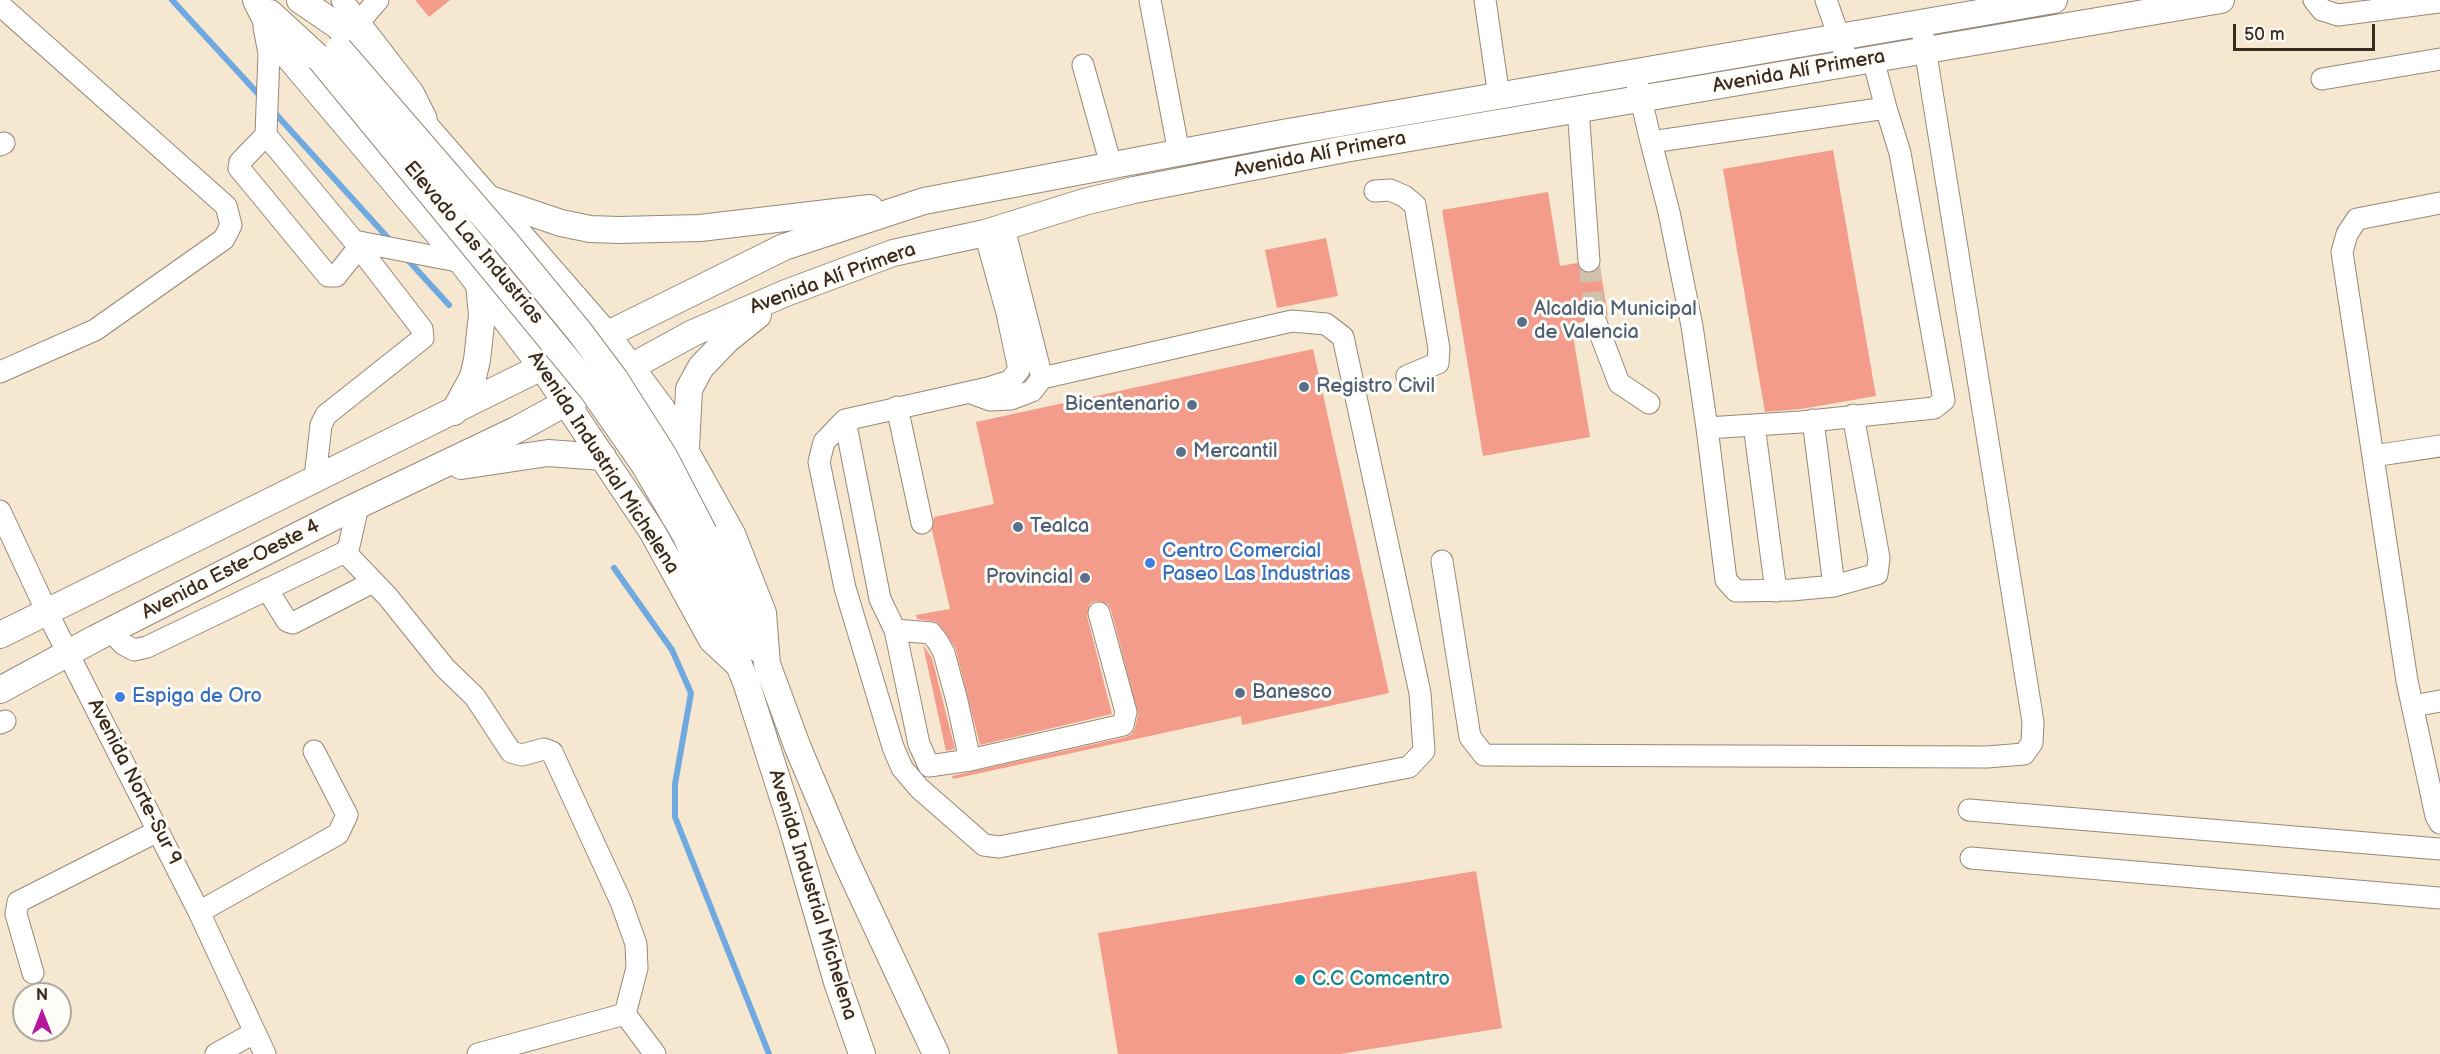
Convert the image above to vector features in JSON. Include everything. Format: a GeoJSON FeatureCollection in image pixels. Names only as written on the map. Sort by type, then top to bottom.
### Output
{"type":"FeatureCollection","features":[{"type":"Feature","properties":{"kind":"main road","name":"Elevado Las Industrias"},"geometry":{"type":"LineString","coordinates":[[292,0],[323,48],[505,241],[615,379],[664,456],[695,534],[739,665]]}},
{"type":"Feature","properties":{"kind":"main road","name":"Avenida Industrial Michelena"},"geometry":{"type":"LineString","coordinates":[[300,0],[338,26],[607,335],[662,409],[686,448],[732,534],[763,613],[767,664],[798,748],[845,859],[936,1054]]}},
{"type":"Feature","properties":{"kind":"main road","name":"Avenida Alí Primera"},"geometry":{"type":"LineString","coordinates":[[0,635],[784,248],[924,201],[1277,134],[2054,0]]}},
{"type":"Feature","properties":{"kind":"main road","name":"Avenida Alí Primera"},"geometry":{"type":"LineString","coordinates":[[465,456],[693,333],[786,293],[893,254],[994,230],[1084,202],[1134,190],[1345,149],[2221,0]]}},
{"type":"Feature","properties":{"kind":"main road","name":"Elevado Las Industrias"},"geometry":{"type":"LineString","coordinates":[[257,2],[323,48]]}},
{"type":"Feature","properties":{"kind":"main road","name":"Avenida Industrial Michelena"},"geometry":{"type":"LineString","coordinates":[[257,2],[277,43],[462,262],[543,367],[652,531],[712,640],[739,665],[768,748],[837,982],[862,1054]]}},
{"type":"Feature","properties":{"kind":"main road"},"geometry":{"type":"LineString","coordinates":[[994,230],[987,227],[994,221],[1070,189],[1102,167]]}},
{"type":"Feature","properties":{"kind":"main road"},"geometry":{"type":"LineString","coordinates":[[485,197],[561,223],[590,229],[619,230],[700,228],[924,201]]}},
{"type":"Feature","properties":{"kind":"main road"},"geometry":{"type":"LineString","coordinates":[[454,412],[473,377],[479,351],[482,315],[479,284]]}},
{"type":"Feature","properties":{"kind":"main road"},"geometry":{"type":"LineString","coordinates":[[686,448],[689,389],[701,367],[727,340],[786,293]]}},
{"type":"Feature","properties":{"kind":"main road"},"geometry":{"type":"LineString","coordinates":[[436,470],[548,453],[603,458]]}},
{"type":"Feature","properties":{"kind":"main road","name":"Avenida Este-Oeste 4"},"geometry":{"type":"LineString","coordinates":[[0,690],[69,652],[358,506],[465,456]]}},
{"type":"Feature","properties":{"kind":"main road","name":"Elevado Las Industrias"},"geometry":{"type":"LineString","coordinates":[[695,534],[767,664]]}},
{"type":"Feature","properties":{"kind":"street","name":"Avenida Industrial Michelena"},"geometry":{"type":"LineString","coordinates":[[342,0],[413,92],[438,143]]}},
{"type":"Feature","properties":{"kind":"street"},"geometry":{"type":"LineString","coordinates":[[359,22],[378,0]]}},
{"type":"Feature","properties":{"kind":"street"},"geometry":{"type":"LineString","coordinates":[[1149,0],[1179,153]]}},
{"type":"Feature","properties":{"kind":"street"},"geometry":{"type":"LineString","coordinates":[[1485,0],[1499,97]]}},
{"type":"Feature","properties":{"kind":"street"},"geometry":{"type":"LineString","coordinates":[[1826,0],[1847,63]]}},
{"type":"Feature","properties":{"kind":"street"},"geometry":{"type":"LineString","coordinates":[[2314,0],[2322,10],[2338,15],[2440,2]]}},
{"type":"Feature","properties":{"kind":"street"},"geometry":{"type":"LineString","coordinates":[[257,2],[269,53],[266,126],[240,162],[239,168],[328,276],[336,276],[357,244]]}},
{"type":"Feature","properties":{"kind":"street"},"geometry":{"type":"LineString","coordinates":[[0,5],[226,206],[231,225],[224,239],[95,330],[0,372]]}},
{"type":"Feature","properties":{"kind":"street"},"geometry":{"type":"LineString","coordinates":[[1442,561],[1470,737],[1484,755],[1987,757],[2024,754],[2032,743],[2033,722],[1921,23]]}},
{"type":"Feature","properties":{"kind":"street"},"geometry":{"type":"LineString","coordinates":[[1707,428],[1934,408],[1944,400],[1900,153],[1873,59]]}},
{"type":"Feature","properties":{"kind":"street"},"geometry":{"type":"LineString","coordinates":[[2322,79],[2440,59]]}},
{"type":"Feature","properties":{"kind":"street"},"geometry":{"type":"LineString","coordinates":[[1083,65],[1102,167]]}},
{"type":"Feature","properties":{"kind":"street"},"geometry":{"type":"LineString","coordinates":[[1635,73],[1669,213],[1692,326],[1726,579],[1736,591],[1776,591],[1834,586],[1877,573],[1879,558],[1853,415]]}},
{"type":"Feature","properties":{"kind":"street"},"geometry":{"type":"LineString","coordinates":[[1578,108],[1589,261]]}},
{"type":"Feature","properties":{"kind":"street"},"geometry":{"type":"LineString","coordinates":[[1651,142],[1886,108]]}},
{"type":"Feature","properties":{"kind":"street"},"geometry":{"type":"LineString","coordinates":[[266,126],[422,329],[423,338],[326,415],[321,425],[315,478]]}},
{"type":"Feature","properties":{"kind":"street"},"geometry":{"type":"LineString","coordinates":[[1375,191],[1390,190],[1404,196],[1415,205],[1417,216],[1439,349],[1438,363],[1407,376]]}},
{"type":"Feature","properties":{"kind":"street"},"geometry":{"type":"LineString","coordinates":[[2440,203],[2358,219],[2347,234],[2342,252],[2413,706],[2436,816],[2440,823]]}},
{"type":"Feature","properties":{"kind":"street"},"geometry":{"type":"LineString","coordinates":[[994,230],[1042,378]]}},
{"type":"Feature","properties":{"kind":"street"},"geometry":{"type":"LineString","coordinates":[[969,392],[990,400],[1011,399],[1032,391],[1042,378],[1292,321],[1326,324],[1343,337],[1420,693],[1424,751],[1409,767],[999,847],[984,845],[919,788],[902,768],[893,747],[846,588],[819,462],[824,442],[846,420],[1010,381],[1018,370],[994,230]]}},
{"type":"Feature","properties":{"kind":"street"},"geometry":{"type":"LineString","coordinates":[[357,244],[462,262]]}},
{"type":"Feature","properties":{"kind":"street"},"geometry":{"type":"LineString","coordinates":[[1595,320],[1619,383],[1649,403]]}},
{"type":"Feature","properties":{"kind":"street"},"geometry":{"type":"LineString","coordinates":[[897,407],[922,523]]}},
{"type":"Feature","properties":{"kind":"street"},"geometry":{"type":"LineString","coordinates":[[846,420],[880,599],[895,630],[919,744],[929,766],[970,760],[1123,724],[1126,712],[1099,613]]}},
{"type":"Feature","properties":{"kind":"street"},"geometry":{"type":"LineString","coordinates":[[1813,420],[1834,586]]}},
{"type":"Feature","properties":{"kind":"street"},"geometry":{"type":"LineString","coordinates":[[1754,425],[1776,591]]}},
{"type":"Feature","properties":{"kind":"street"},"geometry":{"type":"LineString","coordinates":[[2373,456],[2440,446]]}},
{"type":"Feature","properties":{"kind":"street"},"geometry":{"type":"LineString","coordinates":[[111,631],[123,644],[135,650],[147,647],[345,552],[349,546],[358,506]]}},
{"type":"Feature","properties":{"kind":"street","name":"Avenida Norte-Sur 9"},"geometry":{"type":"LineString","coordinates":[[0,511],[47,612],[199,912],[265,1054]]}},
{"type":"Feature","properties":{"kind":"street"},"geometry":{"type":"LineString","coordinates":[[345,552],[445,668],[475,698],[511,752],[522,755],[544,749],[552,752],[621,902],[636,944],[637,968],[625,1014]]}},
{"type":"Feature","properties":{"kind":"street"},"geometry":{"type":"LineString","coordinates":[[267,589],[287,621],[292,623],[373,582]]}},
{"type":"Feature","properties":{"kind":"street"},"geometry":{"type":"LineString","coordinates":[[895,630],[931,633],[938,642],[944,653],[970,760]]}},
{"type":"Feature","properties":{"kind":"street"},"geometry":{"type":"LineString","coordinates":[[2413,706],[2440,701]]}},
{"type":"Feature","properties":{"kind":"street"},"geometry":{"type":"LineString","coordinates":[[199,912],[338,834],[347,815],[314,751]]}},
{"type":"Feature","properties":{"kind":"street"},"geometry":{"type":"LineString","coordinates":[[1969,810],[2440,849]]}},
{"type":"Feature","properties":{"kind":"street"},"geometry":{"type":"LineString","coordinates":[[33,973],[16,914],[18,902],[158,831]]}},
{"type":"Feature","properties":{"kind":"street"},"geometry":{"type":"LineString","coordinates":[[1971,858],[2440,898]]}},
{"type":"Feature","properties":{"kind":"street"},"geometry":{"type":"LineString","coordinates":[[478,1054],[625,1014]]}},
{"type":"Feature","properties":{"kind":"street"},"geometry":{"type":"LineString","coordinates":[[625,1014],[655,1054]]}},
{"type":"Feature","properties":{"kind":"street"},"geometry":{"type":"LineString","coordinates":[[216,1054],[238,1044],[254,1033]]}},
{"type":"Feature","properties":{"kind":"building"},"geometry":{"type":"Polygon","coordinates":[[[415,0],[450,0],[429,17],[415,0]]]}},
{"type":"Feature","properties":{"kind":"building"},"geometry":{"type":"Polygon","coordinates":[[[1833,150],[1876,396],[1801,409],[1765,412],[1723,169],[1833,150]]]}},
{"type":"Feature","properties":{"kind":"building","name":"Alcaldia Municipal de Valencia"},"geometry":{"type":"Polygon","coordinates":[[[1548,192],[1560,266],[1577,263],[1583,272],[1589,274],[1600,267],[1608,317],[1603,310],[1591,308],[1585,312],[1583,322],[1571,324],[1590,437],[1483,456],[1442,210],[1548,192]]]}},
{"type":"Feature","properties":{"kind":"building"},"geometry":{"type":"Polygon","coordinates":[[[1326,238],[1338,296],[1277,308],[1265,250],[1326,238]]]}},
{"type":"Feature","properties":{"kind":"building","name":"Centro Comercial Paseo Las Industrias"},"geometry":{"type":"Polygon","coordinates":[[[1313,349],[1389,693],[1242,725],[1241,716],[953,779],[952,776],[1126,737],[1132,734],[1138,714],[1111,610],[1108,604],[1096,601],[1090,604],[1087,616],[1112,714],[980,745],[955,647],[937,622],[917,619],[916,615],[950,609],[932,530],[934,517],[994,504],[976,422],[1313,349]]]}},
{"type":"Feature","properties":{"kind":"building"},"geometry":{"type":"Polygon","coordinates":[[[923,645],[932,658],[955,749],[946,751],[923,645]]]}},
{"type":"Feature","properties":{"kind":"building","name":"C.C Comcentro"},"geometry":{"type":"Polygon","coordinates":[[[1476,871],[1502,1028],[1340,1054],[1118,1054],[1098,933],[1476,871]]]}},
{"type":"Feature","properties":{"kind":"waterway"},"geometry":{"type":"LineString","coordinates":[[172,0],[261,97]]}},
{"type":"Feature","properties":{"kind":"waterway"},"geometry":{"type":"LineString","coordinates":[[274,112],[388,238]]}},
{"type":"Feature","properties":{"kind":"waterway"},"geometry":{"type":"LineString","coordinates":[[407,259],[449,305]]}},
{"type":"Feature","properties":{"kind":"waterway"},"geometry":{"type":"LineString","coordinates":[[614,568],[672,650],[691,693],[675,784],[675,817],[769,1054]]}},
{"type":"Feature","properties":{"kind":"tunnel"},"geometry":{"type":"LineString","coordinates":[[1589,261],[1595,320]]}},
{"type":"Feature","properties":{"kind":"place","name":"Alcaldia Municipal de Valencia"},"geometry":{"type":"Point","coordinates":[1522,322]}},
{"type":"Feature","properties":{"kind":"place","name":"Registro Civil"},"geometry":{"type":"Point","coordinates":[1304,387]}},
{"type":"Feature","properties":{"kind":"place","name":"Bicentenario"},"geometry":{"type":"Point","coordinates":[1192,405]}},
{"type":"Feature","properties":{"kind":"place","name":"Mercantil"},"geometry":{"type":"Point","coordinates":[1181,452]}},
{"type":"Feature","properties":{"kind":"place","name":"Tealca"},"geometry":{"type":"Point","coordinates":[1018,527]}},
{"type":"Feature","properties":{"kind":"place","name":"Centro Comercial Paseo Las Industrias"},"geometry":{"type":"Point","coordinates":[1150,563]}},
{"type":"Feature","properties":{"kind":"place","name":"Provincial"},"geometry":{"type":"Point","coordinates":[1085,578]}},
{"type":"Feature","properties":{"kind":"place","name":"Banesco"},"geometry":{"type":"Point","coordinates":[1240,693]}},
{"type":"Feature","properties":{"kind":"place","name":"Espiga de Oro"},"geometry":{"type":"Point","coordinates":[120,697]}},
{"type":"Feature","properties":{"kind":"place","name":"C.C Comcentro"},"geometry":{"type":"Point","coordinates":[1300,980]}}]}
